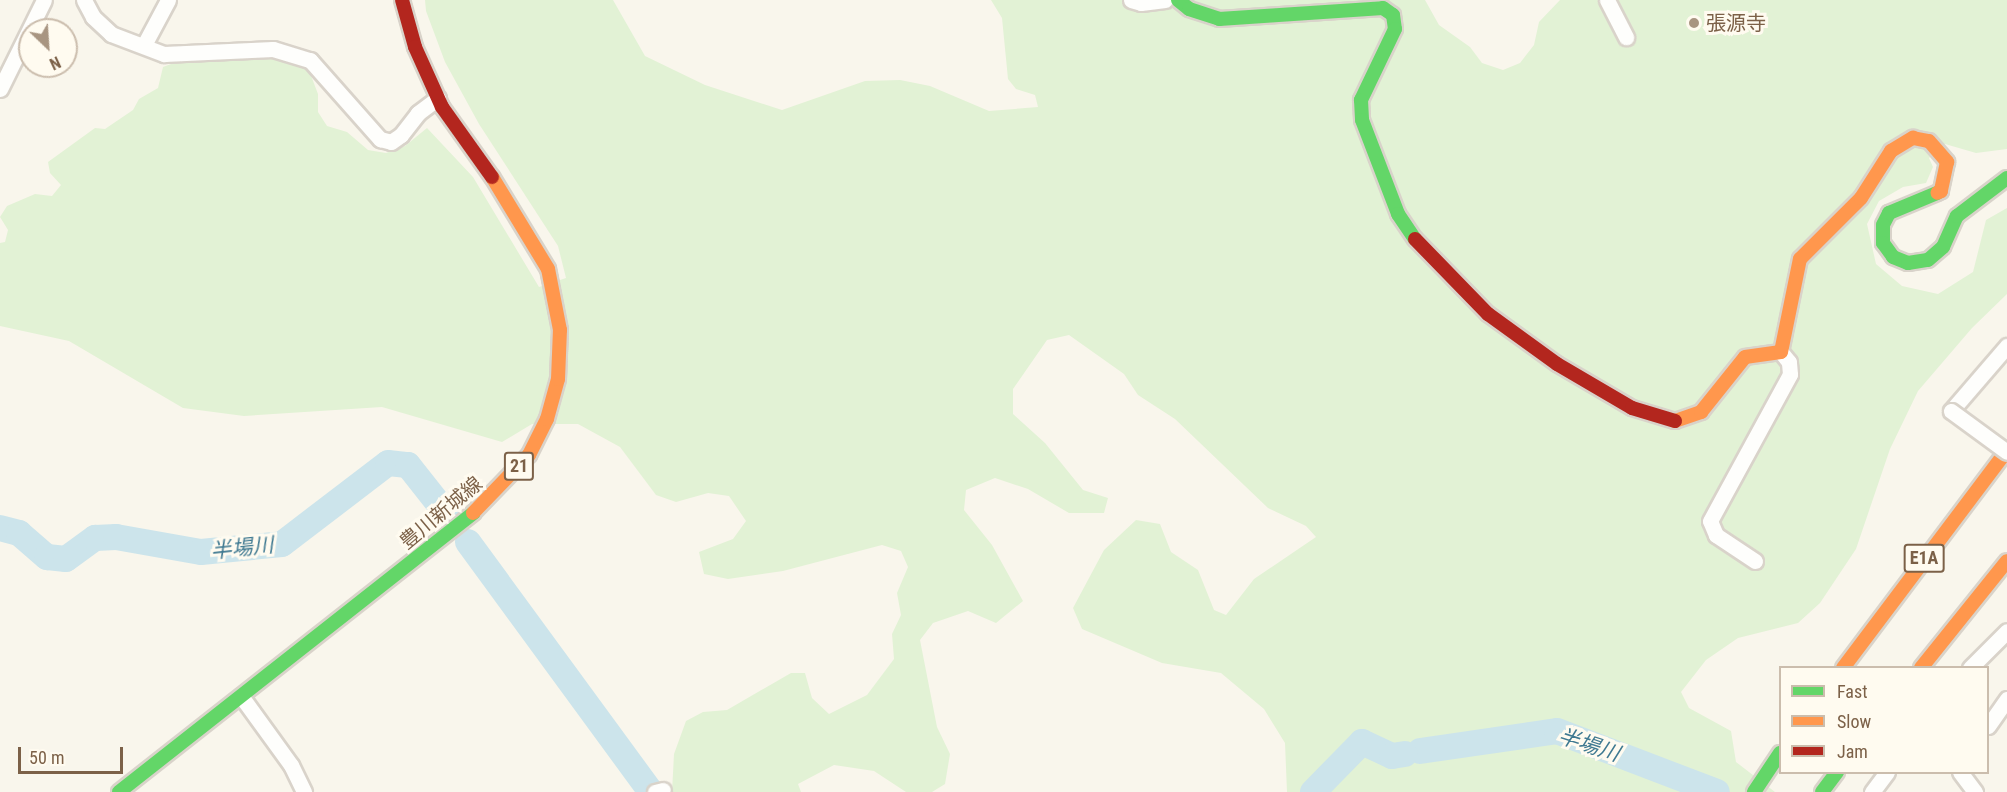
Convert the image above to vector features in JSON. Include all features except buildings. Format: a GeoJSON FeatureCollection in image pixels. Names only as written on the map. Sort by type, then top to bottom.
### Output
{"type":"FeatureCollection","features":[{"type":"Feature","properties":{"kind":"main road","name":"豊川新城線"},"geometry":{"type":"LineString","coordinates":[[119,792],[491,497],[528,455],[547,419],[558,379],[560,330],[548,269],[508,200],[460,138],[438,98],[415,47],[402,0]]}},
{"type":"Feature","properties":{"kind":"main road"},"geometry":{"type":"LineString","coordinates":[[1178,0],[1189,9],[1219,19],[1383,8],[1393,15],[1395,29],[1361,100],[1362,120],[1387,177],[1398,214],[1427,253],[1453,274],[1488,314],[1557,364],[1602,392],[1662,420],[1683,420],[1701,412],[1745,357],[1781,352],[1800,259],[1862,198],[1891,151],[1913,138],[1929,141],[1947,162],[1941,191],[1889,213],[1883,225],[1883,243],[1893,257],[1908,263],[1928,260],[1943,247],[1957,216],[2007,178]]}},
{"type":"Feature","properties":{"kind":"main road","name":"E1A"},"geometry":{"type":"LineString","coordinates":[[1845,666],[2007,451]]}},
{"type":"Feature","properties":{"kind":"main road"},"geometry":{"type":"LineString","coordinates":[[1923,666],[2007,561]]}},
{"type":"Feature","properties":{"kind":"main road"},"geometry":{"type":"LineString","coordinates":[[1754,792],[1779,755]]}},
{"type":"Feature","properties":{"kind":"main road"},"geometry":{"type":"LineString","coordinates":[[1822,792],[1836,774]]}},
{"type":"Feature","properties":{"kind":"street"},"geometry":{"type":"LineString","coordinates":[[0,88],[44,0]]}},
{"type":"Feature","properties":{"kind":"street"},"geometry":{"type":"LineString","coordinates":[[84,0],[93,17],[111,34],[164,54],[273,49],[294,52],[310,60],[380,139],[391,142],[438,98]]}},
{"type":"Feature","properties":{"kind":"street"},"geometry":{"type":"LineString","coordinates":[[144,45],[168,0]]}},
{"type":"Feature","properties":{"kind":"street"},"geometry":{"type":"LineString","coordinates":[[1131,0],[1141,3],[1165,0]]}},
{"type":"Feature","properties":{"kind":"street"},"geometry":{"type":"LineString","coordinates":[[1607,0],[1626,37]]}},
{"type":"Feature","properties":{"kind":"street"},"geometry":{"type":"LineString","coordinates":[[2007,346],[1952,411],[2007,451]]}},
{"type":"Feature","properties":{"kind":"street"},"geometry":{"type":"LineString","coordinates":[[1755,561],[1716,534],[1710,521],[1790,374],[1789,362],[1781,352]]}},
{"type":"Feature","properties":{"kind":"street"},"geometry":{"type":"LineString","coordinates":[[1972,666],[2007,631]]}},
{"type":"Feature","properties":{"kind":"street"},"geometry":{"type":"LineString","coordinates":[[241,696],[291,765],[304,792]]}},
{"type":"Feature","properties":{"kind":"street"},"geometry":{"type":"LineString","coordinates":[[1989,725],[2007,699]]}},
{"type":"Feature","properties":{"kind":"street"},"geometry":{"type":"LineString","coordinates":[[1872,792],[1886,774]]}},
{"type":"Feature","properties":{"kind":"street"},"geometry":{"type":"LineString","coordinates":[[1962,774],[1975,792]]}},
{"type":"Feature","properties":{"kind":"green space"},"geometry":{"type":"Polygon","coordinates":[[[425,0],[613,0],[645,56],[705,85],[782,110],[865,81],[900,80],[930,86],[989,111],[1038,107],[1035,95],[1016,89],[1008,79],[1002,18],[991,0],[1425,0],[1439,25],[1470,47],[1482,63],[1503,70],[1520,63],[1534,45],[1539,22],[1560,0],[2007,0],[2007,149],[1976,153],[1945,144],[1929,158],[1933,167],[1926,183],[1903,187],[1879,201],[1867,224],[1876,264],[1902,286],[1938,294],[1973,272],[1986,220],[2007,208],[2007,294],[1972,328],[1918,391],[1890,449],[1856,549],[1820,603],[1798,623],[1738,638],[1706,660],[1681,692],[1689,708],[1731,731],[1736,762],[1775,792],[1287,792],[1285,743],[1264,709],[1221,673],[1162,663],[1082,629],[1073,608],[1104,550],[1136,520],[1160,524],[1171,552],[1198,570],[1214,610],[1226,615],[1254,579],[1316,537],[1306,526],[1268,508],[1175,419],[1138,395],[1124,374],[1069,335],[1047,340],[1013,389],[1013,414],[1045,443],[1083,490],[1108,498],[1104,513],[1069,513],[1028,489],[995,478],[966,490],[964,510],[992,545],[1023,601],[996,623],[968,611],[933,623],[920,640],[937,727],[950,754],[945,784],[932,792],[906,792],[874,771],[834,765],[798,784],[801,792],[672,792],[674,754],[686,721],[703,712],[727,710],[791,673],[805,673],[812,698],[829,714],[867,695],[894,659],[892,634],[901,615],[897,593],[908,567],[901,551],[882,545],[783,571],[728,579],[704,574],[699,552],[733,539],[746,521],[729,496],[708,493],[676,502],[656,495],[620,447],[578,424],[532,424],[502,442],[382,407],[244,416],[183,408],[69,341],[0,326],[0,243],[5,242],[8,230],[0,217],[7,206],[35,194],[52,196],[61,185],[50,173],[48,162],[95,128],[105,129],[133,110],[139,99],[158,88],[163,67],[179,61],[271,54],[296,62],[310,73],[318,94],[318,112],[327,126],[347,132],[368,150],[386,153],[405,146],[427,128],[473,177],[539,287],[566,278],[558,246],[479,124],[445,62],[426,11],[425,0]]]}},
{"type":"Feature","properties":{"kind":"waterway","name":"半場川"},"geometry":{"type":"LineString","coordinates":[[0,528],[19,533],[47,557],[66,559],[95,538],[116,537],[201,552],[282,544],[388,463],[408,465],[449,517]]}},
{"type":"Feature","properties":{"kind":"waterway","name":"半場川"},"geometry":{"type":"LineString","coordinates":[[468,542],[651,792]]}},
{"type":"Feature","properties":{"kind":"waterway","name":"半場川"},"geometry":{"type":"LineString","coordinates":[[1420,751],[1557,731],[1717,792]]}},
{"type":"Feature","properties":{"kind":"waterway","name":"半場川"},"geometry":{"type":"LineString","coordinates":[[1313,792],[1362,742],[1392,756],[1405,754]]}},
{"type":"Feature","properties":{"kind":"traffic: fast"},"geometry":{"type":"LineString","coordinates":[[1178,0],[1189,9],[1219,19],[1383,8],[1393,15],[1395,29],[1361,100],[1362,120],[1398,214],[1415,239]]}},
{"type":"Feature","properties":{"kind":"traffic: fast"},"geometry":{"type":"LineString","coordinates":[[1937,193],[1889,213],[1883,225],[1883,243],[1893,257],[1908,263],[1928,260],[1943,247],[1957,216],[2007,178]]}},
{"type":"Feature","properties":{"kind":"traffic: fast"},"geometry":{"type":"LineString","coordinates":[[119,792],[473,513]]}},
{"type":"Feature","properties":{"kind":"traffic: fast"},"geometry":{"type":"LineString","coordinates":[[1754,792],[1779,754]]}},
{"type":"Feature","properties":{"kind":"traffic: fast"},"geometry":{"type":"LineString","coordinates":[[1822,792],[1836,774]]}},
{"type":"Feature","properties":{"kind":"traffic: slow"},"geometry":{"type":"LineString","coordinates":[[1675,421],[1701,412],[1745,357],[1781,352],[1800,259],[1861,198],[1891,151],[1913,138],[1929,141],[1947,162],[1941,191],[1937,193]]}},
{"type":"Feature","properties":{"kind":"traffic: slow"},"geometry":{"type":"LineString","coordinates":[[473,513],[529,455],[547,419],[558,379],[560,330],[548,269],[492,177]]}},
{"type":"Feature","properties":{"kind":"traffic: slow"},"geometry":{"type":"LineString","coordinates":[[1845,666],[2007,450]]}},
{"type":"Feature","properties":{"kind":"traffic: slow"},"geometry":{"type":"LineString","coordinates":[[1923,666],[2007,561]]}},
{"type":"Feature","properties":{"kind":"traffic: jam"},"geometry":{"type":"LineString","coordinates":[[402,0],[415,47],[442,107],[492,177]]}},
{"type":"Feature","properties":{"kind":"traffic: jam"},"geometry":{"type":"LineString","coordinates":[[1415,239],[1488,314],[1557,364],[1632,408],[1675,421]]}},
{"type":"Feature","properties":{"kind":"place","name":"張源寺"},"geometry":{"type":"Point","coordinates":[1694,23]}}]}
